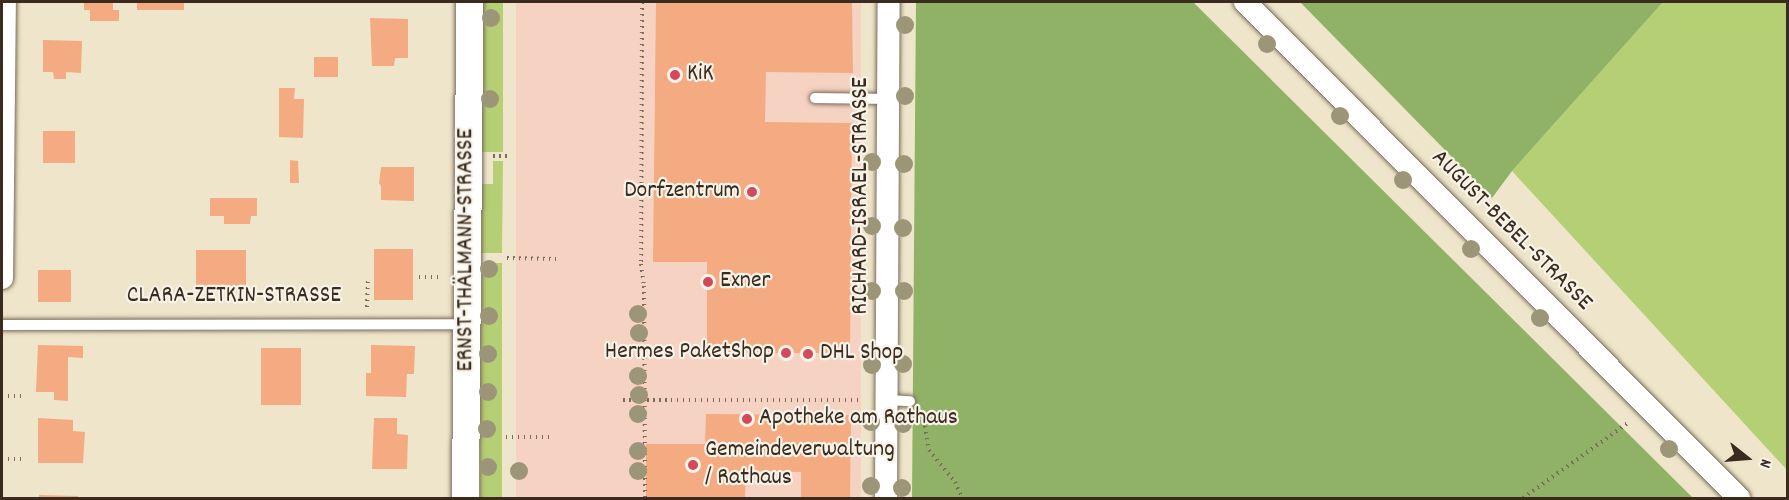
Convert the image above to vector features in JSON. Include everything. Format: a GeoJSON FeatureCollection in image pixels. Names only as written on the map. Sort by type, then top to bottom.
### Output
{"type":"FeatureCollection","features":[{"type":"Feature","properties":{"kind":"street"},"geometry":{"type":"LineString","coordinates":[[2,278],[4,2]]}},
{"type":"Feature","properties":{"kind":"street","name":"ERNST-THÄLMANN-STRASSE"},"geometry":{"type":"LineString","coordinates":[[465,498],[469,2]]}},
{"type":"Feature","properties":{"kind":"street","name":"RICHARD-ISRAEL-STRASSE"},"geometry":{"type":"LineString","coordinates":[[886,498],[903,404],[889,99],[889,2]]}},
{"type":"Feature","properties":{"kind":"street","name":"AUGUST-BEBEL-STRASSE"},"geometry":{"type":"LineString","coordinates":[[1245,2],[1739,498]]}},
{"type":"Feature","properties":{"kind":"lane"},"geometry":{"type":"LineString","coordinates":[[815,98],[889,99]]}},
{"type":"Feature","properties":{"kind":"lane","name":"CLARA-ZETKIN-STRASSE"},"geometry":{"type":"LineString","coordinates":[[2,325],[466,324]]}},
{"type":"Feature","properties":{"kind":"path"},"geometry":{"type":"LineString","coordinates":[[642,2],[641,264],[644,286],[645,498]]}},
{"type":"Feature","properties":{"kind":"path"},"geometry":{"type":"LineString","coordinates":[[494,156],[507,156]]}},
{"type":"Feature","properties":{"kind":"path"},"geometry":{"type":"LineString","coordinates":[[507,258],[556,260]]}},
{"type":"Feature","properties":{"kind":"path"},"geometry":{"type":"LineString","coordinates":[[419,278],[430,277]]}},
{"type":"Feature","properties":{"kind":"path"},"geometry":{"type":"LineString","coordinates":[[368,280],[368,307],[379,307]]}},
{"type":"Feature","properties":{"kind":"path"},"geometry":{"type":"LineString","coordinates":[[2,396],[24,396]]}},
{"type":"Feature","properties":{"kind":"path"},"geometry":{"type":"LineString","coordinates":[[623,400],[903,404],[925,426],[929,450],[955,482],[962,498]]}},
{"type":"Feature","properties":{"kind":"path"},"geometry":{"type":"LineString","coordinates":[[1523,498],[1630,421]]}},
{"type":"Feature","properties":{"kind":"path"},"geometry":{"type":"LineString","coordinates":[[506,437],[554,437]]}},
{"type":"Feature","properties":{"kind":"path"},"geometry":{"type":"LineString","coordinates":[[2,459],[24,459]]}},
{"type":"Feature","properties":{"kind":"shaded area"},"geometry":{"type":"Polygon","coordinates":[[[516,2],[861,2],[861,498],[516,498],[516,2]]]}},
{"type":"Feature","properties":{"kind":"green space"},"geometry":{"type":"Polygon","coordinates":[[[481,2],[503,2],[503,152],[481,152],[481,2]]]}},
{"type":"Feature","properties":{"kind":"green space"},"geometry":{"type":"Polygon","coordinates":[[[916,2],[1193,2],[1693,498],[912,498],[916,2]]]}},
{"type":"Feature","properties":{"kind":"green space"},"geometry":{"type":"Polygon","coordinates":[[[1300,2],[1663,2],[1512,171],[1492,198],[1300,2]]]}},
{"type":"Feature","properties":{"kind":"green space"},"geometry":{"type":"Polygon","coordinates":[[[1663,2],[1787,2],[1787,470],[1512,171],[1663,2]]]}},
{"type":"Feature","properties":{"kind":"green space"},"geometry":{"type":"Polygon","coordinates":[[[493,161],[503,161],[502,253],[480,253],[480,184],[493,184],[493,161]]]}},
{"type":"Feature","properties":{"kind":"green space"},"geometry":{"type":"Polygon","coordinates":[[[480,263],[502,263],[502,498],[480,498],[480,263]]]}},
{"type":"Feature","properties":{"kind":"building"},"geometry":{"type":"Polygon","coordinates":[[[84,2],[113,2],[113,10],[119,10],[119,21],[90,21],[90,10],[84,10],[84,2]]]}},
{"type":"Feature","properties":{"kind":"building"},"geometry":{"type":"Polygon","coordinates":[[[137,2],[184,2],[184,10],[137,10],[137,2]]]}},
{"type":"Feature","properties":{"kind":"building","name":"Dorfzentrum"},"geometry":{"type":"Polygon","coordinates":[[[656,2],[852,2],[853,73],[766,72],[765,122],[852,123],[850,353],[707,353],[707,262],[653,262],[656,2]]]}},
{"type":"Feature","properties":{"kind":"building"},"geometry":{"type":"Polygon","coordinates":[[[370,18],[408,19],[408,58],[395,58],[394,66],[372,66],[370,18]]]}},
{"type":"Feature","properties":{"kind":"building"},"geometry":{"type":"Polygon","coordinates":[[[43,40],[82,41],[81,73],[66,72],[66,79],[54,79],[53,72],[43,72],[43,40]]]}},
{"type":"Feature","properties":{"kind":"building"},"geometry":{"type":"Polygon","coordinates":[[[314,57],[338,57],[338,77],[314,77],[314,57]]]}},
{"type":"Feature","properties":{"kind":"building"},"geometry":{"type":"Polygon","coordinates":[[[279,88],[295,88],[294,99],[304,99],[303,138],[279,137],[279,88]]]}},
{"type":"Feature","properties":{"kind":"building"},"geometry":{"type":"Polygon","coordinates":[[[43,131],[75,131],[75,163],[43,163],[43,131]]]}},
{"type":"Feature","properties":{"kind":"building"},"geometry":{"type":"Polygon","coordinates":[[[290,160],[298,161],[299,183],[290,183],[290,160]]]}},
{"type":"Feature","properties":{"kind":"building"},"geometry":{"type":"Polygon","coordinates":[[[381,167],[414,167],[414,201],[381,200],[379,183],[381,167]]]}},
{"type":"Feature","properties":{"kind":"building"},"geometry":{"type":"Polygon","coordinates":[[[210,198],[257,198],[257,216],[251,216],[250,224],[224,224],[224,216],[210,216],[210,198]]]}},
{"type":"Feature","properties":{"kind":"building"},"geometry":{"type":"Polygon","coordinates":[[[374,249],[413,249],[413,300],[374,300],[374,249]]]}},
{"type":"Feature","properties":{"kind":"building"},"geometry":{"type":"Polygon","coordinates":[[[196,250],[246,250],[246,286],[196,286],[196,250]]]}},
{"type":"Feature","properties":{"kind":"building"},"geometry":{"type":"Polygon","coordinates":[[[38,270],[71,270],[71,302],[38,302],[38,270]]]}},
{"type":"Feature","properties":{"kind":"building"},"geometry":{"type":"Polygon","coordinates":[[[38,345],[83,346],[83,358],[68,357],[68,401],[54,400],[54,392],[36,392],[38,345]]]}},
{"type":"Feature","properties":{"kind":"building"},"geometry":{"type":"Polygon","coordinates":[[[371,345],[415,346],[414,374],[407,374],[406,397],[366,396],[366,373],[371,373],[371,345]]]}},
{"type":"Feature","properties":{"kind":"building"},"geometry":{"type":"Polygon","coordinates":[[[261,348],[301,348],[301,405],[261,405],[261,348]]]}},
{"type":"Feature","properties":{"kind":"building"},"geometry":{"type":"Polygon","coordinates":[[[706,414],[851,415],[850,498],[801,498],[801,472],[746,471],[745,498],[646,498],[646,444],[705,444],[706,414]]]}},
{"type":"Feature","properties":{"kind":"building"},"geometry":{"type":"Polygon","coordinates":[[[38,418],[73,420],[73,431],[85,432],[83,463],[38,463],[38,418]]]}},
{"type":"Feature","properties":{"kind":"building"},"geometry":{"type":"Polygon","coordinates":[[[374,418],[397,418],[397,434],[408,435],[407,469],[372,469],[374,418]]]}},
{"type":"Feature","properties":{"kind":"building"},"geometry":{"type":"Polygon","coordinates":[[[39,495],[78,496],[78,498],[39,498],[39,495]]]}},
{"type":"Feature","properties":{"kind":"place","name":"KiK"},"geometry":{"type":"Point","coordinates":[675,75]}},
{"type":"Feature","properties":{"kind":"place","name":"Dorfzentrum"},"geometry":{"type":"Point","coordinates":[752,192]}},
{"type":"Feature","properties":{"kind":"place","name":"Exner"},"geometry":{"type":"Point","coordinates":[708,282]}},
{"type":"Feature","properties":{"kind":"place","name":"Hermes PaketShop"},"geometry":{"type":"Point","coordinates":[786,353]}},
{"type":"Feature","properties":{"kind":"place","name":"DHL Shop"},"geometry":{"type":"Point","coordinates":[808,354]}},
{"type":"Feature","properties":{"kind":"place","name":"Apotheke am Rathaus"},"geometry":{"type":"Point","coordinates":[747,419]}},
{"type":"Feature","properties":{"kind":"place","name":"Gemeindeverwaltung / Rathaus"},"geometry":{"type":"Point","coordinates":[693,465]}}]}
